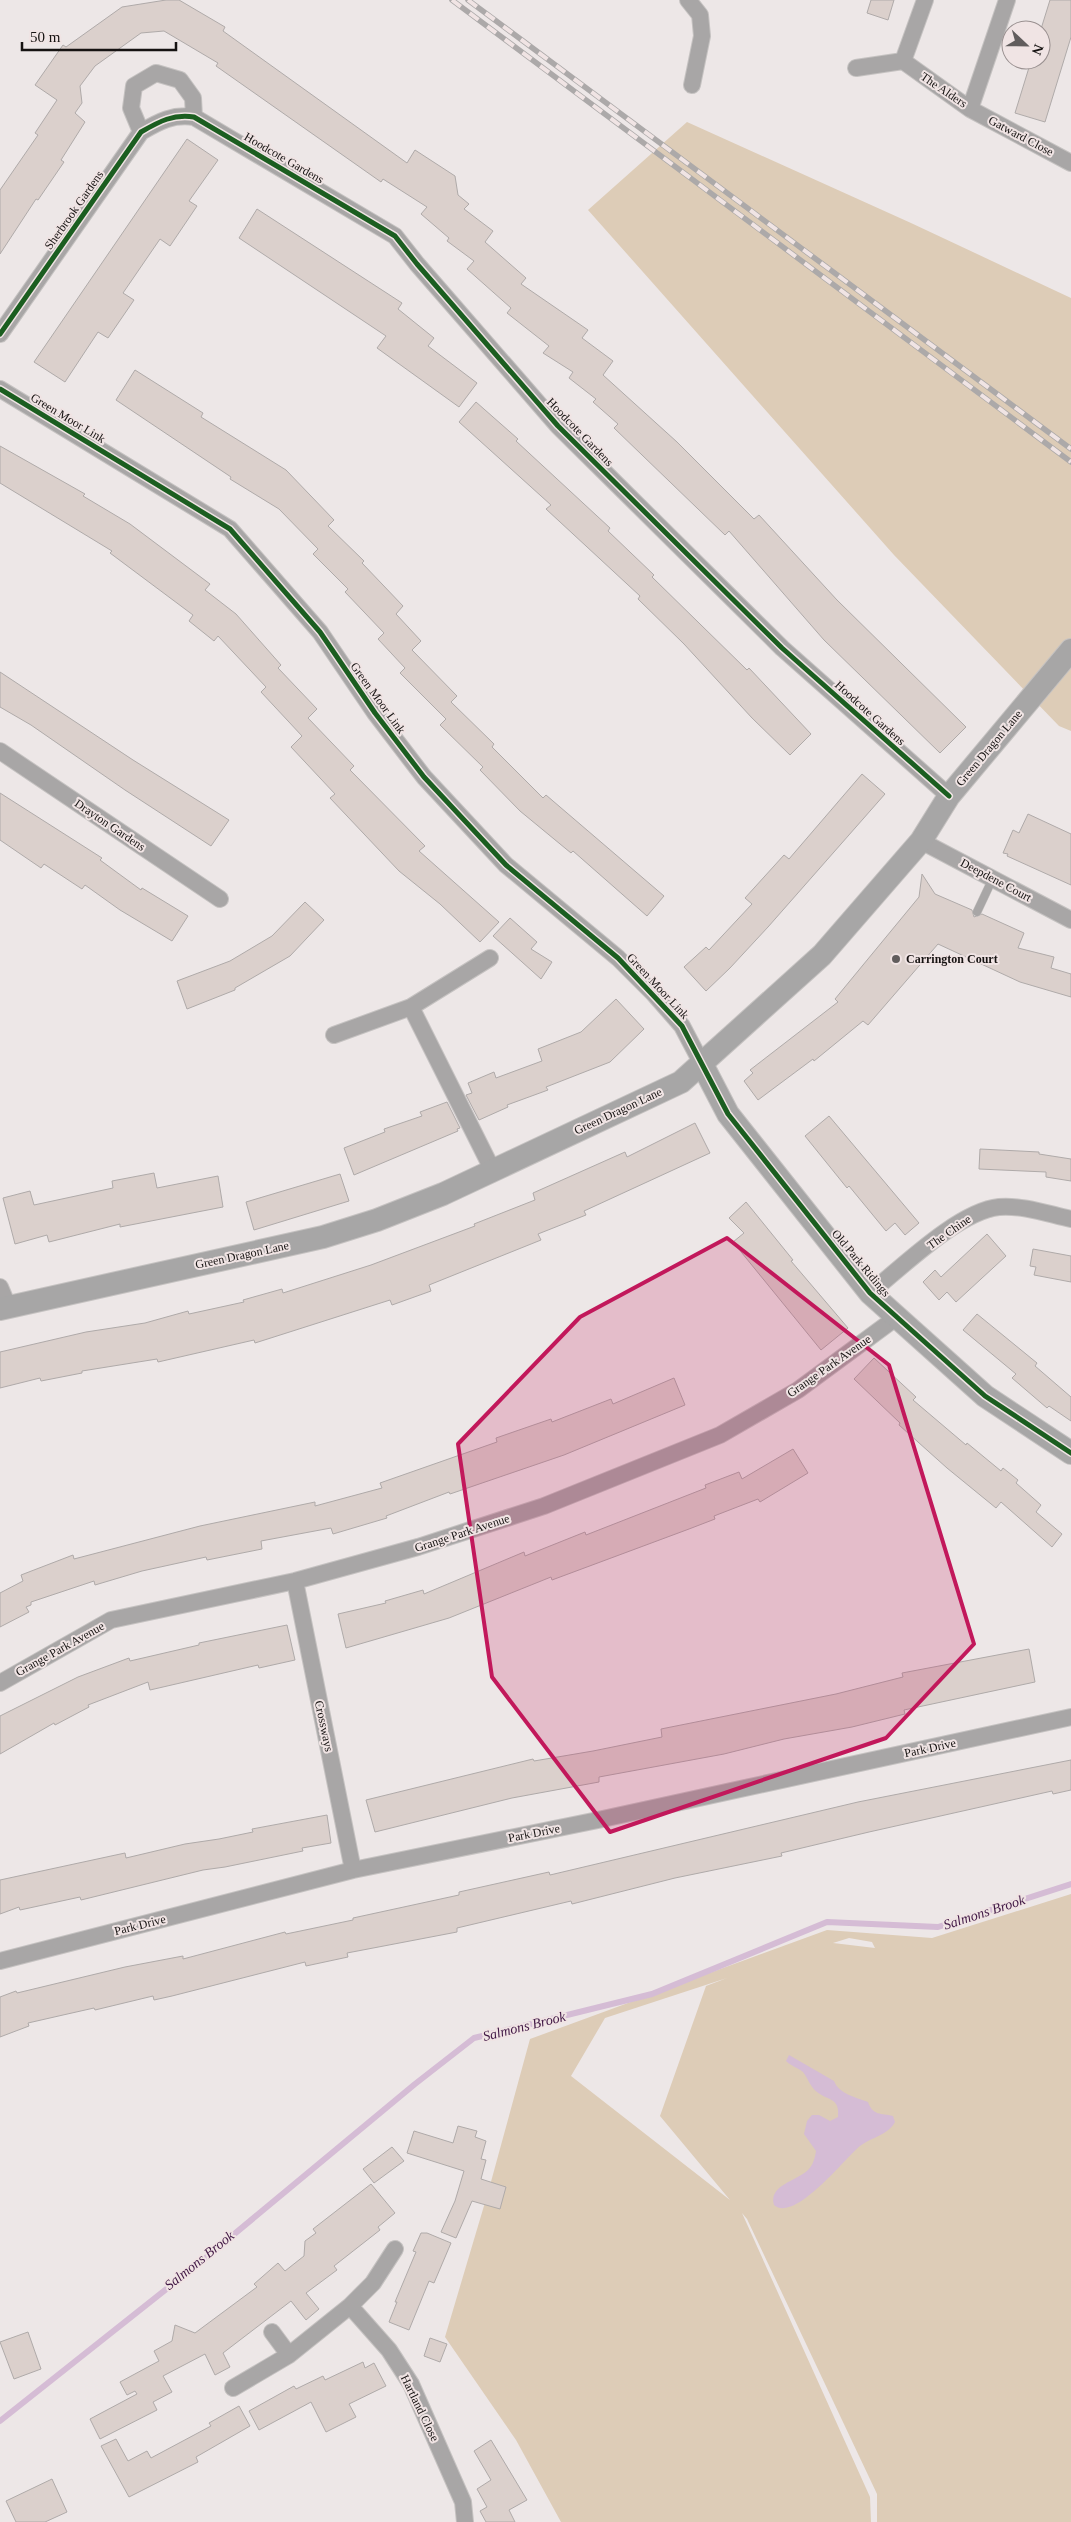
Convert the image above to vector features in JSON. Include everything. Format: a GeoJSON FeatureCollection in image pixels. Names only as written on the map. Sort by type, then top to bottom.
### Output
{"type":"FeatureCollection","features":[{"type":"Feature","properties":{"kind":"street"},"geometry":{"type":"LineString","coordinates":[[688,0],[700,15],[702,36],[692,85]]}},
{"type":"Feature","properties":{"kind":"street"},"geometry":{"type":"LineString","coordinates":[[856,68],[902,61],[925,0]]}},
{"type":"Feature","properties":{"kind":"street","name":"The Alders"},"geometry":{"type":"LineString","coordinates":[[902,61],[970,109],[1007,0]]}},
{"type":"Feature","properties":{"kind":"street"},"geometry":{"type":"LineString","coordinates":[[141,132],[131,108],[134,86],[156,73],[180,80],[193,98],[187,116]]}},
{"type":"Feature","properties":{"kind":"street","name":"Gatward Close"},"geometry":{"type":"LineString","coordinates":[[970,109],[1071,162]]}},
{"type":"Feature","properties":{"kind":"street","name":"Sherbrook Gardens"},"geometry":{"type":"LineString","coordinates":[[0,334],[141,132],[164,119],[187,116]]}},
{"type":"Feature","properties":{"kind":"street","name":"Hoodcote Gardens"},"geometry":{"type":"LineString","coordinates":[[187,116],[395,236],[417,264],[558,426],[782,648],[949,796]]}},
{"type":"Feature","properties":{"kind":"street","name":"Green Moor Link"},"geometry":{"type":"LineString","coordinates":[[0,388],[230,529],[320,632],[375,713],[424,776],[506,865],[618,958],[648,988],[682,1026],[702,1064]]}},
{"type":"Feature","properties":{"kind":"street","name":"Green Dragon Lane"},"geometry":{"type":"LineString","coordinates":[[3,1300],[323,1237],[377,1220],[443,1194],[492,1169],[681,1082],[822,955],[921,841],[949,796],[1071,650]]}},
{"type":"Feature","properties":{"kind":"street","name":"Drayton Gardens"},"geometry":{"type":"LineString","coordinates":[[0,751],[220,898]]}},
{"type":"Feature","properties":{"kind":"street","name":"Deepdene Court"},"geometry":{"type":"LineString","coordinates":[[921,841],[1071,920]]}},
{"type":"Feature","properties":{"kind":"street"},"geometry":{"type":"LineString","coordinates":[[334,1035],[411,1007],[490,958]]}},
{"type":"Feature","properties":{"kind":"street"},"geometry":{"type":"LineString","coordinates":[[411,1007],[492,1169]]}},
{"type":"Feature","properties":{"kind":"street","name":"Old Park Ridings"},"geometry":{"type":"LineString","coordinates":[[702,1064],[728,1114],[870,1293],[985,1396],[1071,1453]]}},
{"type":"Feature","properties":{"kind":"street","name":"The Chine"},"geometry":{"type":"LineString","coordinates":[[870,1293],[940,1236],[975,1213],[999,1207],[1020,1208],[1071,1219]]}},
{"type":"Feature","properties":{"kind":"street","name":"Grange Park Avenue"},"geometry":{"type":"LineString","coordinates":[[0,1682],[111,1620],[295,1581],[418,1547],[544,1506],[720,1435],[798,1390],[897,1317]]}},
{"type":"Feature","properties":{"kind":"street","name":"Crossways"},"geometry":{"type":"LineString","coordinates":[[295,1581],[353,1870]]}},
{"type":"Feature","properties":{"kind":"street","name":"Park Drive"},"geometry":{"type":"LineString","coordinates":[[0,1961],[353,1870],[608,1818],[1071,1718]]}},
{"type":"Feature","properties":{"kind":"street"},"geometry":{"type":"LineString","coordinates":[[233,2388],[290,2355],[350,2306],[374,2283],[396,2250]]}},
{"type":"Feature","properties":{"kind":"street","name":"Hartland Close"},"geometry":{"type":"LineString","coordinates":[[350,2306],[389,2350],[411,2384],[463,2502],[465,2522]]}},
{"type":"Feature","properties":{"kind":"street"},"geometry":{"type":"LineString","coordinates":[[272,2332],[290,2355]]}},
{"type":"Feature","properties":{"kind":"lane"},"geometry":{"type":"LineString","coordinates":[[977,912],[992,878]]}},
{"type":"Feature","properties":{"kind":"highlighted area"},"geometry":{"type":"Polygon","coordinates":[[[727,1238],[889,1365],[974,1644],[886,1738],[610,1832],[492,1677],[458,1444],[580,1317],[727,1238]]]}},
{"type":"Feature","properties":{"kind":"shaded area"},"geometry":{"type":"Polygon","coordinates":[[[687,122],[911,223],[1071,298],[1071,731],[1059,726],[894,555],[588,210],[687,122]]]}},
{"type":"Feature","properties":{"kind":"shaded area"},"geometry":{"type":"Polygon","coordinates":[[[1071,1894],[1071,2522],[877,2522],[877,2494],[747,2219],[742,2213],[870,2497],[871,2522],[561,2522],[516,2440],[445,2337],[489,2189],[530,2039],[827,1930],[932,1938],[1071,1894]],[[849,1938],[833,1943],[875,1948],[872,1942],[849,1938]],[[727,1978],[605,2018],[571,2076],[730,2200],[660,2116],[706,1986],[727,1978]]]}},
{"type":"Feature","properties":{"kind":"shaded area"},"geometry":{"type":"Polygon","coordinates":[[[789,2055],[834,2081],[844,2092],[868,2102],[875,2112],[893,2116],[895,2122],[884,2133],[860,2146],[819,2187],[806,2197],[794,2205],[783,2208],[774,2205],[773,2198],[775,2193],[779,2188],[808,2170],[814,2159],[816,2151],[804,2134],[807,2121],[812,2115],[819,2115],[830,2121],[838,2117],[835,2103],[817,2092],[803,2072],[786,2061],[789,2055]]]}},
{"type":"Feature","properties":{"kind":"building"},"geometry":{"type":"Polygon","coordinates":[[[166,0],[179,0],[225,27],[223,31],[407,163],[415,150],[455,176],[458,195],[469,204],[464,209],[493,231],[485,242],[526,278],[521,284],[588,330],[582,338],[613,361],[603,375],[677,442],[754,519],[759,515],[837,600],[966,727],[940,753],[824,640],[729,531],[725,535],[614,428],[618,424],[593,402],[596,399],[569,378],[573,372],[543,353],[549,346],[507,313],[511,308],[467,269],[474,261],[447,241],[449,238],[421,214],[427,207],[383,179],[381,182],[216,66],[218,63],[164,31],[141,33],[95,66],[80,86],[82,103],[75,113],[85,122],[61,160],[64,162],[38,200],[36,199],[0,254],[0,190],[38,135],[35,133],[57,100],[35,85],[63,45],[66,47],[122,7],[166,0]]]}},
{"type":"Feature","properties":{"kind":"building"},"geometry":{"type":"Polygon","coordinates":[[[871,0],[894,0],[888,20],[867,13],[871,0]]]}},
{"type":"Feature","properties":{"kind":"building"},"geometry":{"type":"Polygon","coordinates":[[[1050,0],[1071,0],[1071,37],[1045,122],[1015,113],[1028,70],[1051,70],[1051,20],[1044,20],[1050,0]]]}},
{"type":"Feature","properties":{"kind":"building"},"geometry":{"type":"Polygon","coordinates":[[[187,139],[218,160],[189,201],[197,206],[170,246],[160,239],[123,293],[134,300],[108,338],[98,332],[65,382],[34,362],[187,139]]]}},
{"type":"Feature","properties":{"kind":"building"},"geometry":{"type":"Polygon","coordinates":[[[257,209],[402,303],[398,309],[434,338],[428,346],[477,383],[459,407],[377,348],[386,336],[239,238],[257,209]]]}},
{"type":"Feature","properties":{"kind":"building"},"geometry":{"type":"Polygon","coordinates":[[[135,370],[203,413],[201,417],[286,470],[334,520],[328,526],[364,561],[362,563],[403,606],[396,614],[421,641],[412,650],[457,696],[451,702],[494,744],[492,747],[543,798],[546,795],[664,896],[647,916],[573,851],[571,853],[520,811],[480,770],[483,767],[440,725],[446,719],[400,673],[405,668],[378,639],[384,633],[345,592],[348,589],[313,554],[318,549],[279,509],[230,479],[231,477],[116,400],[135,370]]]}},
{"type":"Feature","properties":{"kind":"building"},"geometry":{"type":"Polygon","coordinates":[[[476,402],[518,439],[516,441],[610,528],[608,531],[654,575],[652,577],[747,670],[749,668],[811,734],[790,755],[752,718],[684,644],[638,599],[640,596],[546,509],[551,505],[459,422],[476,402]]]}},
{"type":"Feature","properties":{"kind":"building"},"geometry":{"type":"Polygon","coordinates":[[[0,446],[85,494],[83,496],[130,524],[210,584],[205,590],[236,614],[281,665],[278,668],[317,709],[308,718],[354,766],[350,770],[425,846],[419,851],[499,922],[480,942],[440,904],[399,871],[330,798],[335,794],[291,747],[302,736],[261,692],[266,687],[218,636],[214,641],[189,621],[193,615],[110,553],[112,551],[0,483],[0,446]]]}},
{"type":"Feature","properties":{"kind":"building"},"geometry":{"type":"Polygon","coordinates":[[[0,672],[133,760],[229,820],[211,846],[125,790],[31,725],[0,707],[0,672]]]}},
{"type":"Feature","properties":{"kind":"building"},"geometry":{"type":"Polygon","coordinates":[[[862,774],[885,794],[768,927],[706,991],[684,967],[706,947],[709,950],[752,904],[745,898],[784,855],[789,859],[862,774]]]}},
{"type":"Feature","properties":{"kind":"building"},"geometry":{"type":"Polygon","coordinates":[[[0,793],[102,858],[100,860],[141,890],[142,888],[188,916],[172,941],[120,910],[85,885],[82,889],[44,864],[41,868],[0,840],[0,793]]]}},
{"type":"Feature","properties":{"kind":"building"},"geometry":{"type":"Polygon","coordinates":[[[1028,814],[1071,834],[1071,885],[1003,853],[1013,830],[1019,833],[1028,814]]]}},
{"type":"Feature","properties":{"kind":"building","name":"Carrington Court"},"geometry":{"type":"Polygon","coordinates":[[[922,874],[935,894],[972,910],[974,917],[982,914],[1024,933],[1018,948],[1054,957],[1051,968],[1071,974],[1071,997],[1020,982],[938,944],[868,1025],[863,1021],[814,1061],[813,1059],[758,1100],[744,1081],[753,1073],[750,1070],[838,1002],[835,999],[919,897],[922,874]]]}},
{"type":"Feature","properties":{"kind":"building"},"geometry":{"type":"Polygon","coordinates":[[[305,902],[324,920],[290,956],[235,988],[235,990],[187,1009],[177,981],[230,961],[272,936],[305,902]]]}},
{"type":"Feature","properties":{"kind":"building"},"geometry":{"type":"Polygon","coordinates":[[[510,918],[537,942],[531,949],[552,962],[541,979],[493,936],[510,918]]]}},
{"type":"Feature","properties":{"kind":"building"},"geometry":{"type":"Polygon","coordinates":[[[616,999],[644,1029],[610,1062],[546,1087],[548,1090],[507,1105],[508,1107],[479,1120],[466,1095],[472,1093],[468,1083],[494,1072],[496,1078],[542,1061],[538,1049],[581,1032],[616,999]]]}},
{"type":"Feature","properties":{"kind":"building"},"geometry":{"type":"Polygon","coordinates":[[[447,1102],[460,1128],[457,1129],[458,1131],[354,1175],[344,1148],[385,1132],[384,1129],[422,1116],[420,1112],[447,1102]]]}},
{"type":"Feature","properties":{"kind":"building"},"geometry":{"type":"Polygon","coordinates":[[[829,1116],[919,1223],[905,1235],[895,1223],[886,1231],[849,1186],[847,1188],[805,1136],[829,1116]]]}},
{"type":"Feature","properties":{"kind":"building"},"geometry":{"type":"Polygon","coordinates":[[[695,1123],[710,1153],[584,1211],[586,1215],[538,1234],[541,1240],[429,1285],[431,1291],[392,1305],[390,1300],[255,1343],[254,1340],[158,1362],[157,1359],[82,1371],[82,1373],[41,1381],[40,1378],[0,1388],[0,1352],[86,1332],[145,1323],[188,1311],[189,1314],[244,1302],[243,1300],[282,1289],[283,1293],[371,1265],[475,1226],[474,1224],[535,1200],[533,1193],[625,1152],[627,1157],[695,1123]]]}},
{"type":"Feature","properties":{"kind":"building"},"geometry":{"type":"Polygon","coordinates":[[[980,1149],[1039,1152],[1039,1154],[1071,1159],[1071,1181],[1046,1177],[1046,1172],[979,1169],[980,1149]]]}},
{"type":"Feature","properties":{"kind":"building"},"geometry":{"type":"Polygon","coordinates":[[[154,1173],[157,1188],[218,1176],[223,1207],[120,1227],[120,1224],[49,1242],[47,1235],[15,1244],[3,1198],[30,1191],[34,1205],[113,1188],[112,1181],[154,1173]]]}},
{"type":"Feature","properties":{"kind":"building"},"geometry":{"type":"Polygon","coordinates":[[[340,1174],[349,1201],[254,1230],[246,1202],[340,1174]]]}},
{"type":"Feature","properties":{"kind":"building"},"geometry":{"type":"Polygon","coordinates":[[[746,1202],[793,1260],[791,1261],[848,1328],[821,1350],[733,1242],[744,1233],[729,1218],[746,1202]]]}},
{"type":"Feature","properties":{"kind":"building"},"geometry":{"type":"Polygon","coordinates":[[[987,1234],[1006,1256],[956,1302],[947,1292],[939,1300],[923,1282],[935,1270],[941,1277],[987,1234]]]}},
{"type":"Feature","properties":{"kind":"building"},"geometry":{"type":"Polygon","coordinates":[[[1033,1249],[1071,1256],[1071,1282],[1034,1275],[1036,1267],[1030,1266],[1033,1249]]]}},
{"type":"Feature","properties":{"kind":"building"},"geometry":{"type":"Polygon","coordinates":[[[977,1314],[1037,1363],[1035,1366],[1071,1397],[1071,1421],[1049,1406],[1047,1408],[1012,1378],[1016,1374],[963,1330],[977,1314]]]}},
{"type":"Feature","properties":{"kind":"building"},"geometry":{"type":"Polygon","coordinates":[[[874,1358],[916,1397],[913,1400],[966,1445],[967,1443],[1001,1471],[1003,1468],[1018,1480],[1016,1483],[1041,1505],[1036,1512],[1062,1534],[1052,1547],[1001,1502],[996,1508],[947,1468],[899,1425],[900,1423],[854,1379],[874,1358]]]}},
{"type":"Feature","properties":{"kind":"building"},"geometry":{"type":"Polygon","coordinates":[[[674,1378],[685,1405],[564,1455],[450,1494],[449,1492],[386,1516],[387,1518],[333,1534],[331,1528],[261,1541],[262,1549],[207,1560],[206,1557],[142,1571],[95,1585],[94,1581],[31,1602],[31,1605],[26,1607],[29,1612],[0,1627],[0,1593],[23,1581],[21,1575],[73,1555],[74,1559],[200,1526],[315,1502],[315,1506],[382,1488],[380,1483],[497,1442],[496,1438],[551,1419],[552,1422],[611,1399],[613,1404],[674,1378]]]}},
{"type":"Feature","properties":{"kind":"building"},"geometry":{"type":"Polygon","coordinates":[[[793,1449],[808,1473],[760,1502],[758,1499],[714,1516],[715,1519],[552,1580],[551,1577],[449,1618],[346,1648],[338,1614],[386,1603],[385,1601],[423,1590],[424,1594],[524,1552],[525,1556],[585,1532],[586,1535],[706,1488],[705,1485],[739,1472],[742,1479],[793,1449]]]}},
{"type":"Feature","properties":{"kind":"building"},"geometry":{"type":"Polygon","coordinates":[[[287,1625],[295,1660],[259,1668],[258,1665],[150,1690],[148,1682],[88,1705],[89,1707],[55,1725],[54,1723],[0,1754],[0,1716],[78,1677],[129,1658],[130,1661],[199,1645],[199,1643],[287,1625]]]}},
{"type":"Feature","properties":{"kind":"building"},"geometry":{"type":"Polygon","coordinates":[[[1029,1649],[1035,1682],[904,1710],[905,1714],[852,1727],[784,1739],[724,1754],[599,1777],[599,1782],[512,1798],[375,1832],[366,1800],[533,1759],[534,1761],[593,1751],[662,1737],[661,1729],[836,1694],[903,1677],[902,1673],[1029,1649]]]}},
{"type":"Feature","properties":{"kind":"building"},"geometry":{"type":"Polygon","coordinates":[[[1071,1760],[1071,1790],[1053,1794],[1052,1791],[869,1832],[781,1853],[782,1856],[675,1878],[572,1904],[571,1901],[457,1928],[457,1932],[347,1953],[348,1957],[306,1966],[305,1962],[154,2000],[153,1996],[28,2023],[29,2026],[0,2037],[0,1997],[16,1991],[17,1993],[125,1967],[183,1956],[183,1959],[285,1932],[286,1934],[353,1920],[353,1918],[459,1895],[459,1892],[549,1872],[550,1875],[858,1802],[1071,1760]]]}},
{"type":"Feature","properties":{"kind":"building"},"geometry":{"type":"Polygon","coordinates":[[[327,1815],[331,1843],[302,1848],[303,1851],[203,1870],[81,1900],[80,1897],[20,1910],[19,1907],[0,1914],[0,1880],[125,1853],[126,1858],[185,1844],[253,1832],[252,1829],[327,1815]]]}},
{"type":"Feature","properties":{"kind":"building"},"geometry":{"type":"Polygon","coordinates":[[[458,2126],[477,2131],[475,2137],[486,2141],[481,2159],[486,2160],[481,2179],[506,2187],[500,2209],[472,2201],[456,2238],[441,2232],[455,2201],[464,2171],[407,2153],[414,2131],[453,2143],[458,2126]]]}},
{"type":"Feature","properties":{"kind":"building"},"geometry":{"type":"Polygon","coordinates":[[[392,2147],[404,2161],[374,2183],[363,2169],[392,2147]]]}},
{"type":"Feature","properties":{"kind":"building"},"geometry":{"type":"Polygon","coordinates":[[[371,2184],[395,2213],[378,2227],[380,2230],[334,2266],[337,2270],[306,2293],[319,2309],[306,2320],[291,2301],[223,2353],[230,2367],[215,2375],[205,2354],[163,2376],[172,2392],[153,2402],[157,2410],[100,2439],[90,2419],[137,2394],[135,2391],[127,2395],[120,2382],[159,2361],[154,2351],[172,2341],[175,2325],[195,2333],[257,2287],[254,2284],[278,2263],[285,2271],[304,2256],[305,2241],[316,2233],[313,2229],[371,2184]]]}},
{"type":"Feature","properties":{"kind":"building"},"geometry":{"type":"Polygon","coordinates":[[[421,2233],[427,2233],[451,2243],[434,2283],[429,2281],[409,2330],[389,2322],[397,2302],[395,2302],[416,2252],[413,2251],[421,2233]]]}},
{"type":"Feature","properties":{"kind":"building"},"geometry":{"type":"Polygon","coordinates":[[[28,2332],[41,2369],[14,2379],[0,2342],[28,2332]]]}},
{"type":"Feature","properties":{"kind":"building"},"geometry":{"type":"Polygon","coordinates":[[[430,2338],[447,2344],[440,2362],[424,2356],[430,2338]]]}},
{"type":"Feature","properties":{"kind":"building"},"geometry":{"type":"Polygon","coordinates":[[[363,2362],[365,2368],[374,2363],[386,2386],[349,2404],[356,2417],[326,2432],[311,2402],[259,2430],[249,2411],[294,2386],[296,2389],[323,2376],[325,2380],[363,2362]]]}},
{"type":"Feature","properties":{"kind":"building"},"geometry":{"type":"Polygon","coordinates":[[[239,2406],[250,2426],[196,2457],[198,2462],[129,2497],[101,2446],[116,2439],[128,2461],[147,2451],[151,2458],[211,2426],[209,2423],[239,2406]]]}},
{"type":"Feature","properties":{"kind":"building"},"geometry":{"type":"Polygon","coordinates":[[[491,2440],[527,2500],[509,2510],[515,2522],[486,2522],[480,2511],[487,2507],[477,2489],[491,2480],[474,2451],[491,2440]]]}},
{"type":"Feature","properties":{"kind":"building"},"geometry":{"type":"Polygon","coordinates":[[[52,2479],[67,2512],[45,2522],[16,2522],[6,2501],[52,2479]]]}},
{"type":"Feature","properties":{"kind":"waterway","name":"Salmons Brook"},"geometry":{"type":"LineString","coordinates":[[0,2421],[203,2260],[415,2084],[474,2038],[652,1994],[827,1922],[938,1927],[1071,1884]]}},
{"type":"Feature","properties":{"kind":"railway"},"geometry":{"type":"LineString","coordinates":[[452,0],[1071,462]]}},
{"type":"Feature","properties":{"kind":"railway"},"geometry":{"type":"LineString","coordinates":[[468,0],[1071,449]]}},
{"type":"Feature","properties":{"kind":"cycle path"},"geometry":{"type":"LineString","coordinates":[[0,334],[141,132],[167,119],[186,116],[194,117],[395,236],[417,264],[558,426],[782,648],[949,796]]}},
{"type":"Feature","properties":{"kind":"cycle path"},"geometry":{"type":"LineString","coordinates":[[0,389],[230,529],[320,632],[375,713],[424,777],[506,865],[618,958],[682,1026],[728,1114],[870,1293],[985,1396],[1071,1453]]}},
{"type":"Feature","properties":{"kind":"place","name":"Carrington Court"},"geometry":{"type":"Point","coordinates":[896,959]}}]}
